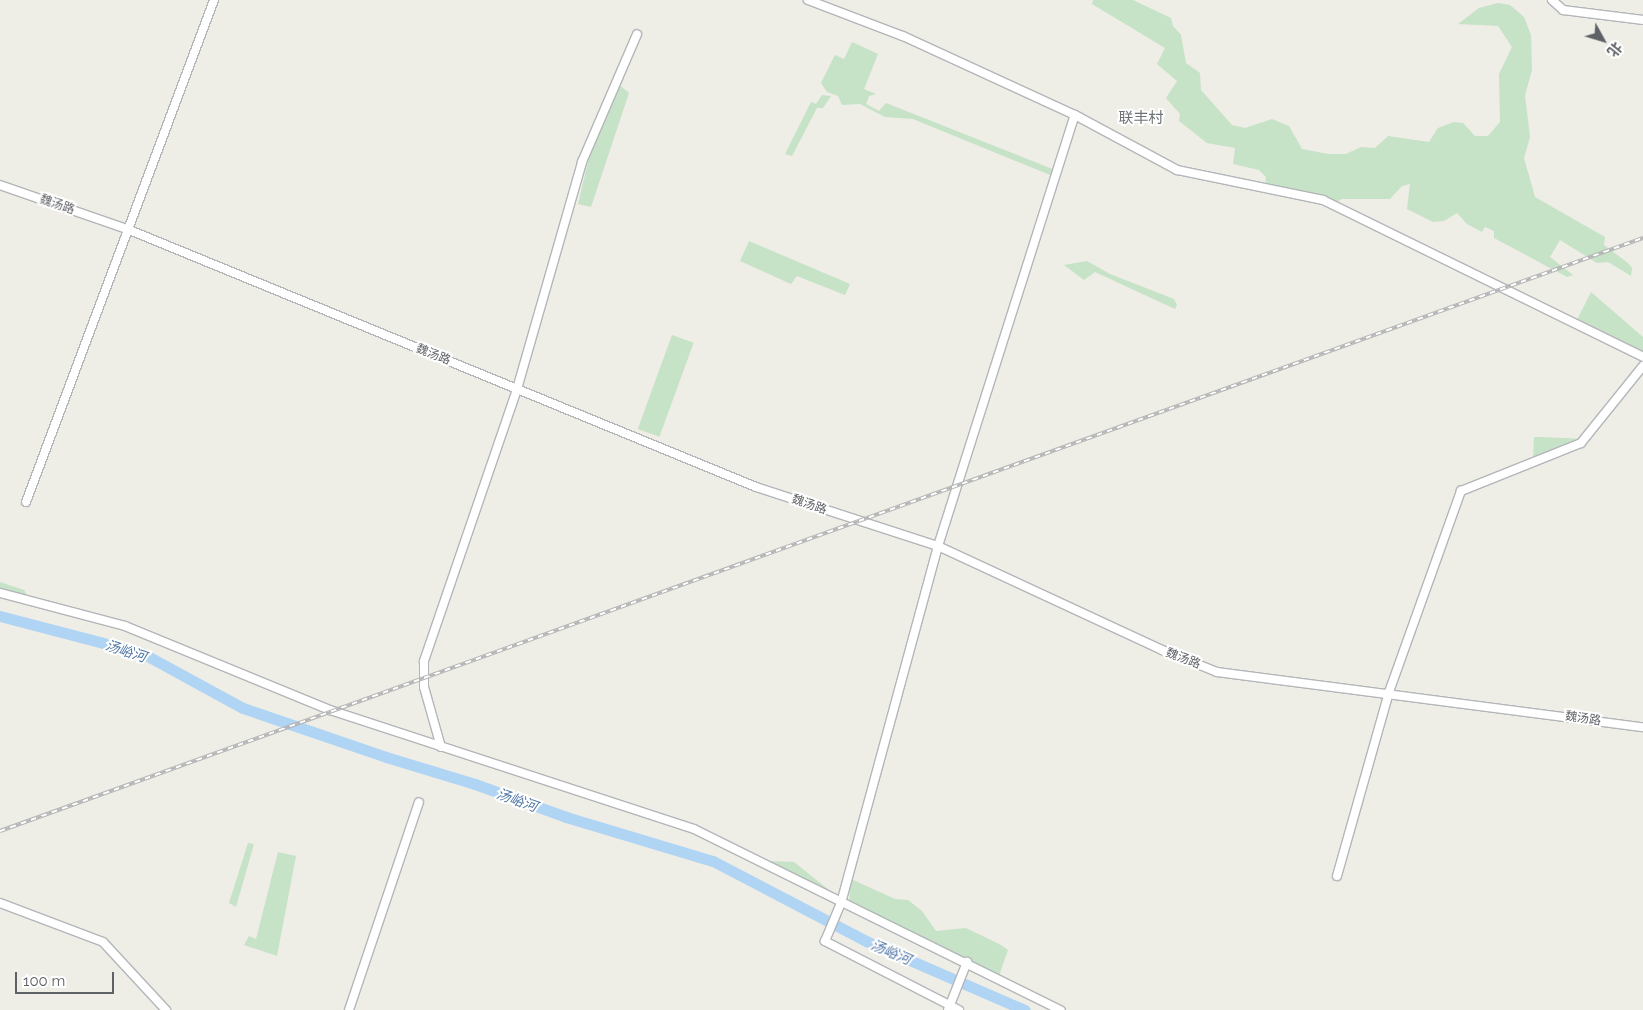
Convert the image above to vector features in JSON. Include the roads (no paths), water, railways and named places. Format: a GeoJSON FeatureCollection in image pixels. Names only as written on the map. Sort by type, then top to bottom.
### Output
{"type":"FeatureCollection","features":[{"type":"Feature","properties":{"kind":"street"},"geometry":{"type":"LineString","coordinates":[[26,502],[214,0]]}},
{"type":"Feature","properties":{"kind":"street"},"geometry":{"type":"LineString","coordinates":[[808,0],[903,36],[1075,115],[1177,170],[1323,200],[1643,357]]}},
{"type":"Feature","properties":{"kind":"street"},"geometry":{"type":"LineString","coordinates":[[1552,0],[1563,10],[1643,20]]}},
{"type":"Feature","properties":{"kind":"street"},"geometry":{"type":"LineString","coordinates":[[441,747],[424,686],[424,661],[517,389],[582,162],[637,34]]}},
{"type":"Feature","properties":{"kind":"street"},"geometry":{"type":"LineString","coordinates":[[959,1010],[948,1007],[825,941],[840,906],[938,546],[1075,115]]}},
{"type":"Feature","properties":{"kind":"street","name":"魏汤路"},"geometry":{"type":"LineString","coordinates":[[0,185],[127,229],[756,487],[938,546],[1162,650],[1217,672],[1390,692],[1643,727]]}},
{"type":"Feature","properties":{"kind":"street"},"geometry":{"type":"LineString","coordinates":[[1337,876],[1390,692],[1461,491],[1581,443],[1643,366]]}},
{"type":"Feature","properties":{"kind":"street"},"geometry":{"type":"LineString","coordinates":[[0,593],[125,626],[330,710],[694,829],[840,906],[967,962],[1061,1010]]}},
{"type":"Feature","properties":{"kind":"street"},"geometry":{"type":"LineString","coordinates":[[349,1010],[419,802]]}},
{"type":"Feature","properties":{"kind":"street"},"geometry":{"type":"LineString","coordinates":[[0,904],[103,942],[166,1010]]}},
{"type":"Feature","properties":{"kind":"street"},"geometry":{"type":"LineString","coordinates":[[948,1007],[967,962]]}},
{"type":"Feature","properties":{"kind":"waterway","name":"汤峪河"},"geometry":{"type":"LineString","coordinates":[[0,616],[142,653],[243,708],[386,757],[475,784],[566,817],[713,861],[866,941],[1025,1010]]}},
{"type":"Feature","properties":{"kind":"railway"},"geometry":{"type":"LineString","coordinates":[[0,831],[1643,238]]}},
{"type":"Feature","properties":{"kind":"district","name":"联丰村"},"geometry":{"type":"Point","coordinates":[1141,119]}}]}
